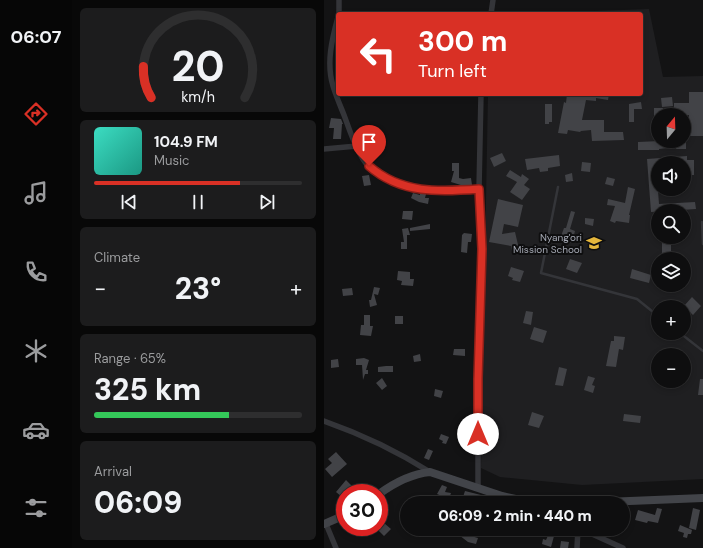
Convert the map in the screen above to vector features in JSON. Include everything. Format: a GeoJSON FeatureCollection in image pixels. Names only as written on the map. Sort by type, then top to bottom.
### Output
{"type":"FeatureCollection","features":[{"type":"Feature","properties":{"kind":"main road"},"geometry":{"type":"LineString","coordinates":[[388,488],[419,473],[430,472],[502,496]]}},
{"type":"Feature","properties":{"kind":"main road"},"geometry":{"type":"LineString","coordinates":[[630,500],[703,498]]}},
{"type":"Feature","properties":{"kind":"main road"},"geometry":{"type":"LineString","coordinates":[[325,524],[336,519]]}},
{"type":"Feature","properties":{"kind":"street"},"geometry":{"type":"LineString","coordinates":[[338,12],[339,0]]}},
{"type":"Feature","properties":{"kind":"street"},"geometry":{"type":"LineString","coordinates":[[491,12],[493,0]]}},
{"type":"Feature","properties":{"kind":"street"},"geometry":{"type":"LineString","coordinates":[[336,23],[331,44],[330,60],[333,85],[336,93]]}},
{"type":"Feature","properties":{"kind":"street"},"geometry":{"type":"LineString","coordinates":[[337,96],[357,146],[369,166],[382,177],[400,185],[426,190],[447,192],[479,189]]}},
{"type":"Feature","properties":{"kind":"street"},"geometry":{"type":"LineString","coordinates":[[478,488],[478,379],[482,249],[479,189],[481,96]]}},
{"type":"Feature","properties":{"kind":"street"},"geometry":{"type":"LineString","coordinates":[[324,148],[357,146]]}},
{"type":"Feature","properties":{"kind":"street"},"geometry":{"type":"LineString","coordinates":[[324,421],[345,428],[387,447],[430,472]]}},
{"type":"Feature","properties":{"kind":"street"},"geometry":{"type":"LineString","coordinates":[[325,524],[336,548]]}},
{"type":"Feature","properties":{"kind":"street"},"geometry":{"type":"LineString","coordinates":[[577,548],[579,536]]}},
{"type":"Feature","properties":{"kind":"street"},"geometry":{"type":"LineString","coordinates":[[596,536],[623,548]]}},
{"type":"Feature","properties":{"kind":"lane"},"geometry":{"type":"LineString","coordinates":[[558,186],[541,273],[637,299],[651,310]]}},
{"type":"Feature","properties":{"kind":"lane"},"geometry":{"type":"LineString","coordinates":[[702,222],[703,244]]}},
{"type":"Feature","properties":{"kind":"lane"},"geometry":{"type":"LineString","coordinates":[[689,340],[703,351]]}},
{"type":"Feature","properties":{"kind":"shaded area","name":"Nyang'ori Mission School"},"geometry":{"type":"Polygon","coordinates":[[[649,9],[663,77],[703,76],[703,479],[582,485],[500,477],[481,468],[488,96],[643,96],[643,12],[567,12],[649,9]]]}},
{"type":"Feature","properties":{"kind":"building"},"geometry":{"type":"Polygon","coordinates":[[[689,92],[703,92],[703,136],[691,136],[691,108],[674,108],[674,103],[689,103],[689,92]]]}},
{"type":"Feature","properties":{"kind":"building"},"geometry":{"type":"Polygon","coordinates":[[[567,96],[609,96],[608,100],[596,98],[596,101],[586,100],[582,120],[604,120],[604,132],[623,132],[624,140],[592,141],[591,130],[580,132],[568,130],[567,134],[558,133],[564,102],[566,103],[567,96]]]}},
{"type":"Feature","properties":{"kind":"building"},"geometry":{"type":"Polygon","coordinates":[[[672,97],[673,106],[662,107],[661,98],[672,97]]]}},
{"type":"Feature","properties":{"kind":"building"},"geometry":{"type":"Polygon","coordinates":[[[641,102],[642,109],[634,109],[634,122],[629,122],[629,104],[641,102]]]}},
{"type":"Feature","properties":{"kind":"building"},"geometry":{"type":"Polygon","coordinates":[[[545,104],[552,104],[552,122],[549,122],[549,124],[545,124],[545,104]]]}},
{"type":"Feature","properties":{"kind":"building"},"geometry":{"type":"Polygon","coordinates":[[[331,118],[341,119],[343,124],[341,139],[333,139],[334,128],[329,128],[331,118]]]}},
{"type":"Feature","properties":{"kind":"building"},"geometry":{"type":"Polygon","coordinates":[[[651,141],[651,148],[668,148],[659,150],[638,150],[638,142],[651,141]]]}},
{"type":"Feature","properties":{"kind":"building"},"geometry":{"type":"Polygon","coordinates":[[[502,153],[506,161],[494,167],[490,158],[502,153]]]}},
{"type":"Feature","properties":{"kind":"building"},"geometry":{"type":"Polygon","coordinates":[[[559,155],[560,166],[548,168],[548,171],[540,172],[539,168],[527,170],[525,159],[559,155]]]}},
{"type":"Feature","properties":{"kind":"building"},"geometry":{"type":"Polygon","coordinates":[[[647,159],[651,159],[651,196],[658,196],[659,204],[651,204],[651,212],[647,159]]]}},
{"type":"Feature","properties":{"kind":"building"},"geometry":{"type":"Polygon","coordinates":[[[691,160],[694,160],[694,175],[691,175],[691,160]]]}},
{"type":"Feature","properties":{"kind":"building"},"geometry":{"type":"Polygon","coordinates":[[[582,162],[591,163],[590,172],[581,171],[582,162]]]}},
{"type":"Feature","properties":{"kind":"building"},"geometry":{"type":"Polygon","coordinates":[[[452,163],[459,163],[459,178],[471,178],[472,185],[464,186],[451,182],[454,171],[452,171],[452,163]]]}},
{"type":"Feature","properties":{"kind":"building"},"geometry":{"type":"Polygon","coordinates":[[[510,170],[521,177],[522,174],[529,179],[524,185],[530,189],[522,200],[510,192],[517,182],[506,176],[510,170]]]}},
{"type":"Feature","properties":{"kind":"building"},"geometry":{"type":"Polygon","coordinates":[[[572,173],[573,181],[566,182],[565,175],[572,173]]]}},
{"type":"Feature","properties":{"kind":"building"},"geometry":{"type":"Polygon","coordinates":[[[369,175],[371,185],[364,186],[362,176],[369,175]]]}},
{"type":"Feature","properties":{"kind":"building"},"geometry":{"type":"Polygon","coordinates":[[[607,177],[615,179],[613,186],[605,184],[607,177]]]}},
{"type":"Feature","properties":{"kind":"building"},"geometry":{"type":"Polygon","coordinates":[[[628,187],[635,189],[629,215],[629,223],[616,221],[615,223],[610,221],[615,206],[607,205],[608,199],[625,203],[628,187]]]}},
{"type":"Feature","properties":{"kind":"building"},"geometry":{"type":"Polygon","coordinates":[[[413,193],[420,195],[426,194],[425,198],[429,198],[428,204],[411,198],[413,193]]]}},
{"type":"Feature","properties":{"kind":"building"},"geometry":{"type":"Polygon","coordinates":[[[498,199],[523,205],[518,227],[504,224],[502,234],[515,232],[519,249],[512,251],[511,246],[489,242],[498,199]]]}},
{"type":"Feature","properties":{"kind":"building"},"geometry":{"type":"Polygon","coordinates":[[[695,202],[696,209],[691,209],[691,204],[659,204],[695,202]]]}},
{"type":"Feature","properties":{"kind":"building"},"geometry":{"type":"Polygon","coordinates":[[[403,211],[413,211],[412,220],[402,219],[403,211]]]}},
{"type":"Feature","properties":{"kind":"building"},"geometry":{"type":"Polygon","coordinates":[[[571,211],[575,212],[570,229],[575,231],[572,243],[560,239],[564,228],[566,228],[571,211]]]}},
{"type":"Feature","properties":{"kind":"building"},"geometry":{"type":"Polygon","coordinates":[[[585,218],[594,219],[593,226],[585,224],[585,218]]]}},
{"type":"Feature","properties":{"kind":"building"},"geometry":{"type":"Polygon","coordinates":[[[430,224],[430,229],[410,231],[410,228],[430,224]]]}},
{"type":"Feature","properties":{"kind":"building"},"geometry":{"type":"Polygon","coordinates":[[[408,228],[410,235],[407,235],[407,249],[401,249],[401,242],[404,242],[402,229],[408,228]]]}},
{"type":"Feature","properties":{"kind":"building"},"geometry":{"type":"Polygon","coordinates":[[[464,233],[472,234],[471,242],[468,242],[467,253],[461,252],[462,235],[464,233]]]}},
{"type":"Feature","properties":{"kind":"building"},"geometry":{"type":"Polygon","coordinates":[[[662,244],[671,244],[671,252],[662,252],[662,244]]]}},
{"type":"Feature","properties":{"kind":"building"},"geometry":{"type":"Polygon","coordinates":[[[570,259],[582,263],[577,273],[566,269],[570,259]]]}},
{"type":"Feature","properties":{"kind":"building"},"geometry":{"type":"Polygon","coordinates":[[[511,267],[524,271],[520,282],[512,280],[513,278],[508,276],[511,267]]]}},
{"type":"Feature","properties":{"kind":"building"},"geometry":{"type":"Polygon","coordinates":[[[632,269],[651,275],[649,283],[630,278],[632,269]]]}},
{"type":"Feature","properties":{"kind":"building"},"geometry":{"type":"Polygon","coordinates":[[[398,271],[410,272],[410,279],[414,279],[413,286],[401,285],[402,281],[397,280],[398,271]]]}},
{"type":"Feature","properties":{"kind":"building"},"geometry":{"type":"Polygon","coordinates":[[[374,287],[380,288],[378,295],[374,294],[377,305],[370,307],[369,300],[371,300],[374,287]]]}},
{"type":"Feature","properties":{"kind":"building"},"geometry":{"type":"Polygon","coordinates":[[[352,288],[353,295],[343,296],[342,289],[352,288]]]}},
{"type":"Feature","properties":{"kind":"building"},"geometry":{"type":"Polygon","coordinates":[[[692,297],[701,306],[693,315],[691,313],[691,300],[689,300],[692,297]]]}},
{"type":"Feature","properties":{"kind":"building"},"geometry":{"type":"Polygon","coordinates":[[[526,311],[533,312],[531,325],[523,323],[526,311]]]}},
{"type":"Feature","properties":{"kind":"building"},"geometry":{"type":"Polygon","coordinates":[[[364,315],[370,315],[370,326],[373,326],[371,336],[360,335],[361,325],[364,325],[364,315]]]}},
{"type":"Feature","properties":{"kind":"building"},"geometry":{"type":"Polygon","coordinates":[[[395,316],[403,316],[403,324],[395,324],[395,316]]]}},
{"type":"Feature","properties":{"kind":"building"},"geometry":{"type":"Polygon","coordinates":[[[534,327],[547,331],[543,343],[530,339],[534,327]]]}},
{"type":"Feature","properties":{"kind":"building"},"geometry":{"type":"Polygon","coordinates":[[[614,336],[625,337],[623,350],[619,349],[616,367],[606,366],[611,341],[614,341],[614,336]]]}},
{"type":"Feature","properties":{"kind":"building"},"geometry":{"type":"Polygon","coordinates":[[[454,349],[465,349],[465,356],[453,355],[454,349]]]}},
{"type":"Feature","properties":{"kind":"building"},"geometry":{"type":"Polygon","coordinates":[[[420,354],[421,361],[414,362],[413,356],[420,354]]]}},
{"type":"Feature","properties":{"kind":"building"},"geometry":{"type":"Polygon","coordinates":[[[364,358],[369,360],[366,370],[368,370],[368,374],[365,374],[363,380],[362,365],[356,365],[356,359],[364,358]]]}},
{"type":"Feature","properties":{"kind":"building"},"geometry":{"type":"Polygon","coordinates":[[[338,359],[339,367],[331,368],[331,360],[338,359]]]}},
{"type":"Feature","properties":{"kind":"building"},"geometry":{"type":"Polygon","coordinates":[[[393,366],[393,372],[378,372],[378,367],[393,366]]]}},
{"type":"Feature","properties":{"kind":"building"},"geometry":{"type":"Polygon","coordinates":[[[559,367],[567,369],[563,386],[555,385],[559,367]]]}},
{"type":"Feature","properties":{"kind":"building"},"geometry":{"type":"Polygon","coordinates":[[[588,376],[595,378],[592,385],[595,386],[593,393],[584,390],[588,376]]]}},
{"type":"Feature","properties":{"kind":"building"},"geometry":{"type":"Polygon","coordinates":[[[382,378],[387,386],[382,390],[376,383],[382,378]]]}},
{"type":"Feature","properties":{"kind":"building"},"geometry":{"type":"Polygon","coordinates":[[[700,379],[703,379],[703,395],[698,395],[700,379]]]}},
{"type":"Feature","properties":{"kind":"building"},"geometry":{"type":"Polygon","coordinates":[[[435,389],[443,391],[441,398],[434,396],[435,389]]]}},
{"type":"Feature","properties":{"kind":"building"},"geometry":{"type":"Polygon","coordinates":[[[532,412],[544,416],[539,428],[528,425],[532,412]]]}},
{"type":"Feature","properties":{"kind":"building"},"geometry":{"type":"Polygon","coordinates":[[[624,414],[641,416],[640,423],[623,421],[624,414]]]}},
{"type":"Feature","properties":{"kind":"building"},"geometry":{"type":"Polygon","coordinates":[[[441,434],[449,437],[446,444],[442,443],[443,441],[439,439],[441,434]]]}},
{"type":"Feature","properties":{"kind":"building"},"geometry":{"type":"Polygon","coordinates":[[[428,449],[433,451],[429,460],[424,458],[428,449]]]}},
{"type":"Feature","properties":{"kind":"building"},"geometry":{"type":"Polygon","coordinates":[[[336,452],[347,464],[332,477],[325,469],[332,463],[328,459],[336,452]]]}},
{"type":"Feature","properties":{"kind":"building"},"geometry":{"type":"Polygon","coordinates":[[[346,480],[350,484],[343,484],[346,480]]]}},
{"type":"Feature","properties":{"kind":"building"},"geometry":{"type":"Polygon","coordinates":[[[442,485],[447,487],[445,492],[451,493],[450,496],[442,496],[437,494],[442,485]]]}},
{"type":"Feature","properties":{"kind":"building"},"geometry":{"type":"Polygon","coordinates":[[[465,491],[485,496],[463,496],[465,491]]]}},
{"type":"Feature","properties":{"kind":"building"},"geometry":{"type":"Polygon","coordinates":[[[657,508],[662,509],[658,523],[648,521],[647,523],[635,520],[638,510],[655,515],[657,508]]]}},
{"type":"Feature","properties":{"kind":"building"},"geometry":{"type":"Polygon","coordinates":[[[693,508],[700,510],[696,530],[689,528],[693,508]]]}},
{"type":"Feature","properties":{"kind":"building"},"geometry":{"type":"Polygon","coordinates":[[[680,525],[692,530],[691,534],[688,534],[687,538],[683,537],[684,533],[678,531],[680,525]]]}},
{"type":"Feature","properties":{"kind":"building"},"geometry":{"type":"Polygon","coordinates":[[[460,536],[478,538],[476,544],[468,542],[460,536]]]}},
{"type":"Feature","properties":{"kind":"building"},"geometry":{"type":"Polygon","coordinates":[[[548,536],[554,536],[551,547],[542,544],[543,539],[546,540],[548,536]]]}},
{"type":"Feature","properties":{"kind":"building"},"geometry":{"type":"Polygon","coordinates":[[[561,541],[569,542],[568,548],[560,548],[561,541]]]}},
{"type":"Feature","properties":{"kind":"place","name":"Nyang'ori Mission School"},"geometry":{"type":"Point","coordinates":[594,243]}},
{"type":"Feature","properties":{"kind":"route"},"geometry":{"type":"LineString","coordinates":[[369,166],[382,177],[400,185],[447,192],[479,189],[482,249],[478,434]]}}]}
